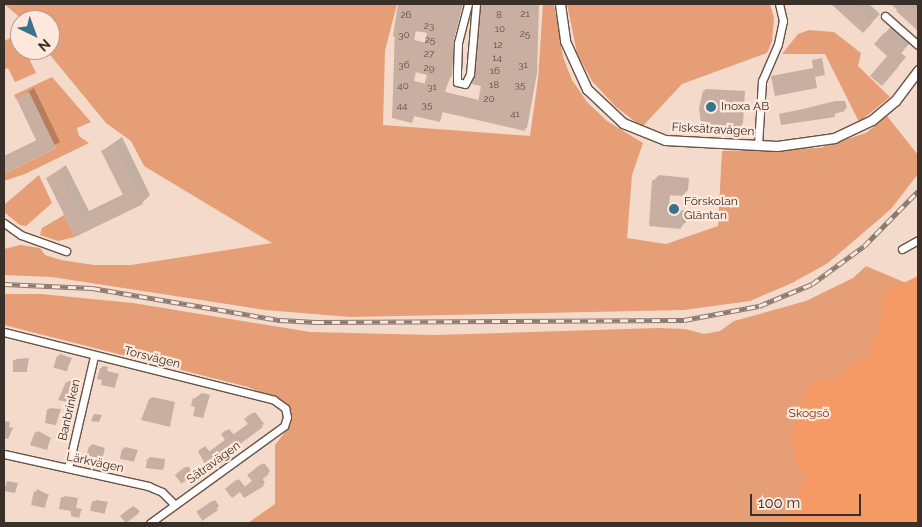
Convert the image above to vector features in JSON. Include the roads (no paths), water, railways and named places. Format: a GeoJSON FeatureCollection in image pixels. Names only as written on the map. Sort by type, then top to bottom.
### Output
{"type":"FeatureCollection","features":[{"type":"Feature","properties":{"kind":"street"},"geometry":{"type":"LineString","coordinates":[[468,4],[458,43],[457,69],[457,82],[466,84],[470,74],[476,4]]}},
{"type":"Feature","properties":{"kind":"street","name":"Fisksätravägen"},"geometry":{"type":"LineString","coordinates":[[560,4],[565,41],[580,78],[602,107],[623,123],[665,140],[758,145],[819,142],[856,130],[890,105],[918,70]]}},
{"type":"Feature","properties":{"kind":"street"},"geometry":{"type":"LineString","coordinates":[[758,145],[762,81],[778,44],[783,21],[779,4]]}},
{"type":"Feature","properties":{"kind":"street"},"geometry":{"type":"LineString","coordinates":[[885,16],[918,45]]}},
{"type":"Feature","properties":{"kind":"street"},"geometry":{"type":"LineString","coordinates":[[4,223],[21,235],[66,251]]}},
{"type":"Feature","properties":{"kind":"street"},"geometry":{"type":"LineString","coordinates":[[902,250],[918,240]]}},
{"type":"Feature","properties":{"kind":"street","name":"Torsvägen"},"geometry":{"type":"LineString","coordinates":[[4,332],[274,400],[285,408],[287,417]]}},
{"type":"Feature","properties":{"kind":"street","name":"Banbrinken"},"geometry":{"type":"LineString","coordinates":[[68,468],[94,356]]}},
{"type":"Feature","properties":{"kind":"street","name":"Sätravägen"},"geometry":{"type":"LineString","coordinates":[[150,523],[284,426],[287,417]]}},
{"type":"Feature","properties":{"kind":"street","name":"Lärkvägen"},"geometry":{"type":"LineString","coordinates":[[4,454],[148,486],[162,492],[175,506]]}},
{"type":"Feature","properties":{"kind":"railway"},"geometry":{"type":"LineString","coordinates":[[4,284],[92,288],[280,320],[316,322],[684,320],[759,306],[812,284],[864,246],[918,191]]}},
{"type":"Feature","properties":{"kind":"place","name":"Inoxa AB"},"geometry":{"type":"Point","coordinates":[711,107]}},
{"type":"Feature","properties":{"kind":"place","name":"Förskolan Gläntan"},"geometry":{"type":"Point","coordinates":[674,209]}},
{"type":"Feature","properties":{"kind":"park label","name":"Skogsö"},"geometry":{"type":"Point","coordinates":[809,414]}}]}
